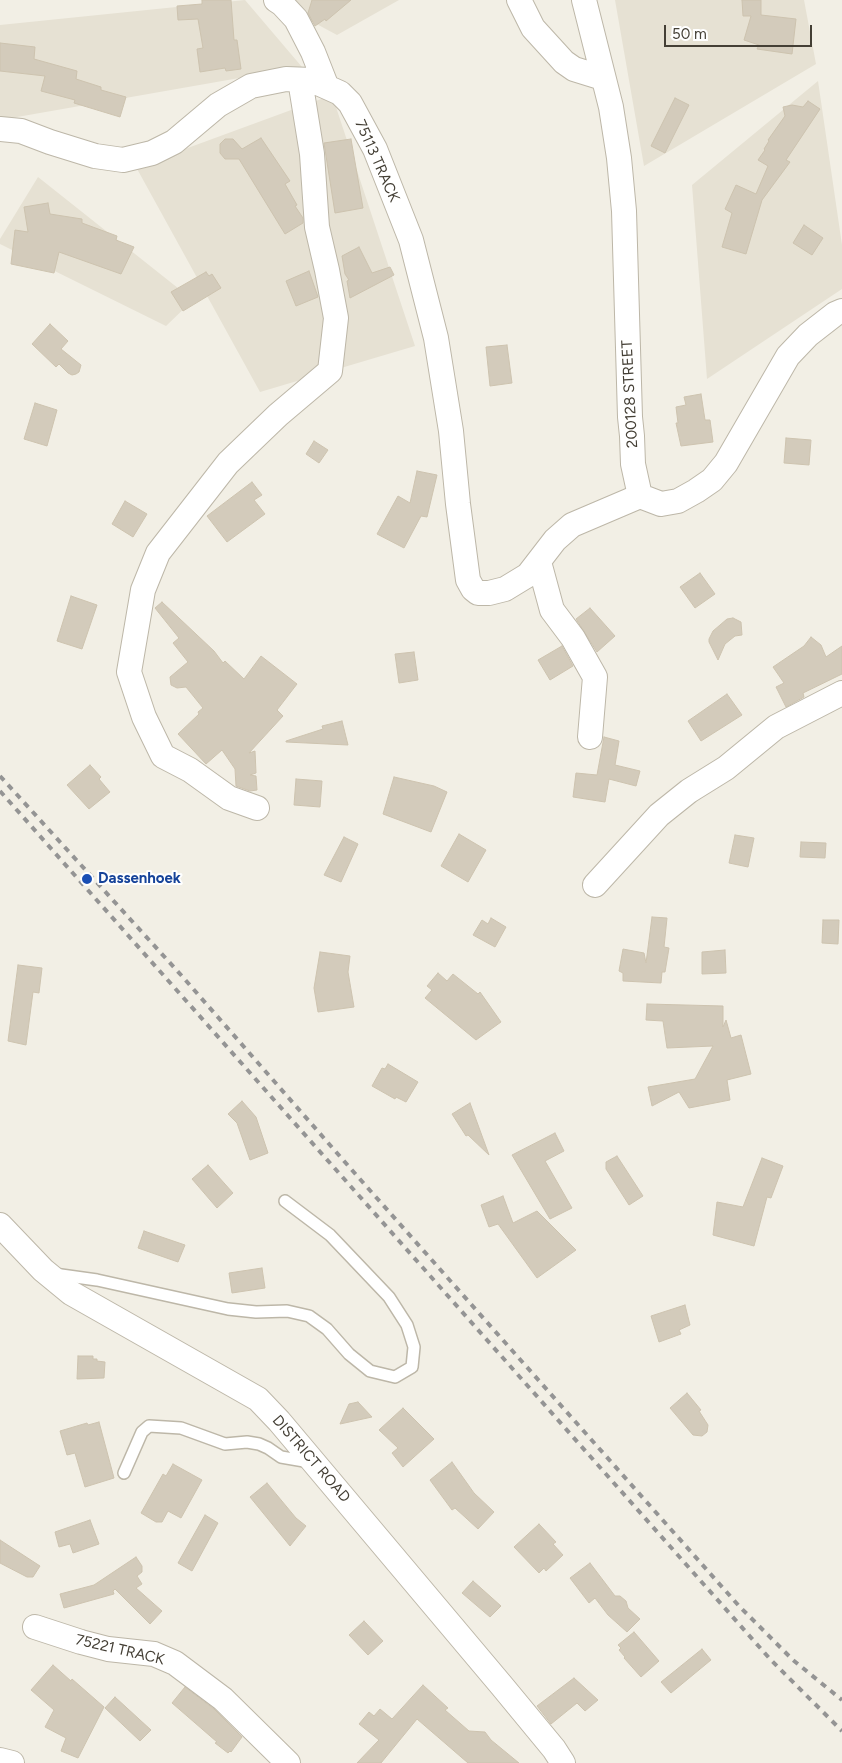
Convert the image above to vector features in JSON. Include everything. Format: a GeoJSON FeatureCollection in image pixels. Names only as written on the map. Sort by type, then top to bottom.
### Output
{"type":"FeatureCollection","features":[{"type":"Feature","properties":{"kind":"street"},"geometry":{"type":"LineString","coordinates":[[276,0],[296,19],[313,52],[326,86]]}},
{"type":"Feature","properties":{"kind":"street"},"geometry":{"type":"LineString","coordinates":[[519,0],[533,28],[564,62],[574,69],[603,78]]}},
{"type":"Feature","properties":{"kind":"street","name":"200128 STREET"},"geometry":{"type":"LineString","coordinates":[[584,0],[612,115],[619,158],[624,211],[630,417],[633,464],[640,496]]}},
{"type":"Feature","properties":{"kind":"street","name":"75113 TRACK"},"geometry":{"type":"LineString","coordinates":[[0,128],[22,131],[95,156],[123,160],[152,153],[174,142],[218,105],[251,86],[286,80],[311,80],[340,93],[350,103],[375,149],[411,240],[436,338],[452,431],[458,504],[470,586],[478,593],[489,593],[505,589],[528,575],[538,562]]}},
{"type":"Feature","properties":{"kind":"street"},"geometry":{"type":"LineString","coordinates":[[257,808],[229,798],[190,770],[163,756],[144,717],[129,672],[143,590],[158,553],[228,463],[278,415],[330,371],[336,318],[317,227],[312,154],[300,80]]}},
{"type":"Feature","properties":{"kind":"street"},"geometry":{"type":"LineString","coordinates":[[590,737],[595,677],[573,638],[552,610],[538,562],[555,540],[572,525],[640,496],[661,504],[678,501],[712,480],[726,463],[788,356],[808,334],[842,311]]}},
{"type":"Feature","properties":{"kind":"street"},"geometry":{"type":"LineString","coordinates":[[595,885],[658,815],[689,791],[726,768],[776,727],[842,693]]}},
{"type":"Feature","properties":{"kind":"street","name":"DISTRICT ROAD"},"geometry":{"type":"LineString","coordinates":[[0,1225],[47,1273],[71,1293],[258,1399],[280,1421],[502,1686],[554,1749],[563,1763]]}},
{"type":"Feature","properties":{"kind":"street","name":"75221 TRACK"},"geometry":{"type":"LineString","coordinates":[[35,1627],[81,1642],[108,1648],[154,1654],[175,1663],[223,1699],[288,1763]]}},
{"type":"Feature","properties":{"kind":"street"},"geometry":{"type":"LineString","coordinates":[[0,1760],[12,1763]]}},
{"type":"Feature","properties":{"kind":"lane"},"geometry":{"type":"LineString","coordinates":[[47,1273],[97,1280],[228,1309],[256,1312],[287,1311],[309,1316],[327,1329],[349,1354],[370,1371],[395,1377],[412,1367],[414,1347],[407,1325],[389,1297],[330,1235],[285,1201]]}},
{"type":"Feature","properties":{"kind":"lane"},"geometry":{"type":"LineString","coordinates":[[124,1473],[142,1432],[149,1426],[180,1428],[225,1444],[246,1442],[259,1444],[288,1460],[315,1463]]}},
{"type":"Feature","properties":{"kind":"shaded area"},"geometry":{"type":"Polygon","coordinates":[[[245,0],[302,67],[0,120],[0,25],[245,0]]]}},
{"type":"Feature","properties":{"kind":"shaded area"},"geometry":{"type":"Polygon","coordinates":[[[272,0],[399,0],[337,35],[272,0]]]}},
{"type":"Feature","properties":{"kind":"shaded area"},"geometry":{"type":"Polygon","coordinates":[[[615,0],[804,0],[816,64],[644,166],[615,0]]]}},
{"type":"Feature","properties":{"kind":"shaded area"},"geometry":{"type":"Polygon","coordinates":[[[818,81],[842,245],[842,289],[707,379],[692,185],[818,81]]]}},
{"type":"Feature","properties":{"kind":"shaded area"},"geometry":{"type":"Polygon","coordinates":[[[332,95],[415,346],[260,392],[136,167],[332,95]]]}},
{"type":"Feature","properties":{"kind":"shaded area"},"geometry":{"type":"Polygon","coordinates":[[[38,177],[193,300],[166,326],[0,244],[0,239],[38,177]]]}},
{"type":"Feature","properties":{"kind":"building"},"geometry":{"type":"Polygon","coordinates":[[[202,0],[231,0],[234,40],[237,40],[241,69],[226,71],[225,68],[200,72],[197,49],[203,48],[198,19],[178,20],[177,6],[202,4],[202,0]]]}},
{"type":"Feature","properties":{"kind":"building"},"geometry":{"type":"Polygon","coordinates":[[[312,0],[351,0],[326,21],[325,19],[315,26],[308,13],[312,0]]]}},
{"type":"Feature","properties":{"kind":"building"},"geometry":{"type":"Polygon","coordinates":[[[742,0],[761,0],[761,15],[796,19],[792,54],[757,49],[759,45],[744,40],[751,16],[743,16],[742,0]]]}},
{"type":"Feature","properties":{"kind":"building"},"geometry":{"type":"Polygon","coordinates":[[[0,43],[35,47],[34,59],[77,71],[76,79],[101,87],[101,90],[126,97],[120,117],[74,103],[75,100],[41,91],[45,76],[0,71],[0,43]]]}},
{"type":"Feature","properties":{"kind":"building"},"geometry":{"type":"Polygon","coordinates":[[[675,98],[689,105],[665,153],[651,146],[675,98]]]}},
{"type":"Feature","properties":{"kind":"building"},"geometry":{"type":"Polygon","coordinates":[[[808,101],[820,109],[786,160],[790,162],[762,200],[746,254],[722,247],[732,213],[725,209],[736,185],[756,194],[768,166],[758,160],[765,150],[768,140],[785,116],[783,107],[792,105],[803,107],[808,101]]]}},
{"type":"Feature","properties":{"kind":"building"},"geometry":{"type":"Polygon","coordinates":[[[261,138],[290,181],[285,184],[303,218],[303,223],[285,234],[239,159],[225,159],[220,153],[220,144],[225,139],[233,139],[242,149],[261,138]]]}},
{"type":"Feature","properties":{"kind":"building"},"geometry":{"type":"Polygon","coordinates":[[[351,139],[363,208],[335,213],[324,143],[351,139]]]}},
{"type":"Feature","properties":{"kind":"building"},"geometry":{"type":"Polygon","coordinates":[[[48,203],[50,214],[82,219],[82,223],[117,236],[116,240],[134,247],[121,274],[59,252],[54,273],[11,264],[15,230],[28,232],[24,207],[48,203]]]}},
{"type":"Feature","properties":{"kind":"building"},"geometry":{"type":"Polygon","coordinates":[[[804,225],[823,238],[812,255],[793,243],[804,225]]]}},
{"type":"Feature","properties":{"kind":"building"},"geometry":{"type":"Polygon","coordinates":[[[359,247],[372,273],[390,267],[394,275],[350,298],[347,281],[349,280],[345,274],[342,256],[359,247]]]}},
{"type":"Feature","properties":{"kind":"building"},"geometry":{"type":"Polygon","coordinates":[[[309,271],[318,297],[296,306],[286,281],[309,271]]]}},
{"type":"Feature","properties":{"kind":"building"},"geometry":{"type":"Polygon","coordinates":[[[206,272],[209,276],[212,274],[221,288],[183,311],[171,292],[206,272]]]}},
{"type":"Feature","properties":{"kind":"building"},"geometry":{"type":"Polygon","coordinates":[[[50,324],[68,341],[61,349],[81,365],[79,372],[76,374],[68,373],[59,364],[56,367],[32,344],[50,324]]]}},
{"type":"Feature","properties":{"kind":"building"},"geometry":{"type":"Polygon","coordinates":[[[507,345],[512,383],[490,386],[486,347],[507,345]]]}},
{"type":"Feature","properties":{"kind":"building"},"geometry":{"type":"Polygon","coordinates":[[[701,394],[705,420],[710,420],[713,442],[681,446],[676,423],[678,423],[676,407],[686,405],[684,397],[701,394]]]}},
{"type":"Feature","properties":{"kind":"building"},"geometry":{"type":"Polygon","coordinates":[[[35,403],[57,410],[47,446],[24,439],[35,403]]]}},
{"type":"Feature","properties":{"kind":"building"},"geometry":{"type":"Polygon","coordinates":[[[786,438],[811,440],[809,465],[784,463],[786,438]]]}},
{"type":"Feature","properties":{"kind":"building"},"geometry":{"type":"Polygon","coordinates":[[[314,441],[328,450],[319,463],[306,454],[314,441]]]}},
{"type":"Feature","properties":{"kind":"building"},"geometry":{"type":"Polygon","coordinates":[[[417,471],[437,475],[427,517],[421,516],[404,548],[377,534],[398,496],[410,503],[417,471]]]}},
{"type":"Feature","properties":{"kind":"building"},"geometry":{"type":"Polygon","coordinates":[[[252,482],[262,495],[254,500],[265,514],[227,542],[207,516],[252,482]]]}},
{"type":"Feature","properties":{"kind":"building"},"geometry":{"type":"Polygon","coordinates":[[[125,501],[147,514],[133,537],[112,524],[125,501]]]}},
{"type":"Feature","properties":{"kind":"building"},"geometry":{"type":"Polygon","coordinates":[[[700,573],[715,594],[695,608],[680,587],[700,573]]]}},
{"type":"Feature","properties":{"kind":"building"},"geometry":{"type":"Polygon","coordinates":[[[71,596],[97,605],[82,649],[57,641],[71,596]]]}},
{"type":"Feature","properties":{"kind":"building"},"geometry":{"type":"Polygon","coordinates":[[[162,602],[214,651],[223,663],[225,661],[244,679],[261,656],[297,684],[277,710],[283,716],[249,753],[255,751],[256,773],[250,775],[256,776],[257,790],[250,791],[236,786],[235,769],[222,750],[206,764],[178,734],[203,708],[186,687],[177,688],[171,685],[170,677],[188,662],[173,643],[179,638],[155,608],[162,602]]]}},
{"type":"Feature","properties":{"kind":"building"},"geometry":{"type":"Polygon","coordinates":[[[590,608],[615,636],[597,652],[576,619],[590,608]]]}},
{"type":"Feature","properties":{"kind":"building"},"geometry":{"type":"Polygon","coordinates":[[[733,618],[741,622],[742,635],[735,636],[725,644],[718,660],[709,639],[713,631],[727,619],[733,618]]]}},
{"type":"Feature","properties":{"kind":"building"},"geometry":{"type":"Polygon","coordinates":[[[811,637],[821,645],[826,657],[842,646],[842,674],[803,693],[804,697],[786,707],[776,687],[784,683],[773,667],[804,646],[811,637]]]}},
{"type":"Feature","properties":{"kind":"building"},"geometry":{"type":"Polygon","coordinates":[[[562,646],[573,666],[550,680],[538,660],[562,646]]]}},
{"type":"Feature","properties":{"kind":"building"},"geometry":{"type":"Polygon","coordinates":[[[414,652],[418,680],[399,683],[395,654],[414,652]]]}},
{"type":"Feature","properties":{"kind":"building"},"geometry":{"type":"Polygon","coordinates":[[[727,694],[742,715],[701,741],[688,721],[727,694]]]}},
{"type":"Feature","properties":{"kind":"building"},"geometry":{"type":"Polygon","coordinates":[[[342,721],[348,745],[286,742],[323,729],[322,726],[342,721]]]}},
{"type":"Feature","properties":{"kind":"building"},"geometry":{"type":"Polygon","coordinates":[[[604,737],[619,741],[615,765],[640,771],[636,786],[609,779],[605,802],[573,797],[576,773],[597,775],[604,737]]]}},
{"type":"Feature","properties":{"kind":"building"},"geometry":{"type":"Polygon","coordinates":[[[90,765],[101,777],[99,779],[110,792],[89,809],[67,785],[90,765]]]}},
{"type":"Feature","properties":{"kind":"building"},"geometry":{"type":"Polygon","coordinates":[[[394,777],[434,786],[447,792],[431,832],[383,814],[394,777]]]}},
{"type":"Feature","properties":{"kind":"building"},"geometry":{"type":"Polygon","coordinates":[[[296,779],[322,781],[320,807],[294,805],[296,779]]]}},
{"type":"Feature","properties":{"kind":"building"},"geometry":{"type":"Polygon","coordinates":[[[459,834],[486,850],[468,882],[441,866],[459,834]]]}},
{"type":"Feature","properties":{"kind":"building"},"geometry":{"type":"Polygon","coordinates":[[[735,835],[754,838],[748,867],[729,863],[735,835]]]}},
{"type":"Feature","properties":{"kind":"building"},"geometry":{"type":"Polygon","coordinates":[[[344,837],[358,844],[341,882],[324,875],[344,837]]]}},
{"type":"Feature","properties":{"kind":"building"},"geometry":{"type":"Polygon","coordinates":[[[801,842],[826,843],[825,858],[800,857],[801,842]]]}},
{"type":"Feature","properties":{"kind":"building"},"geometry":{"type":"Polygon","coordinates":[[[652,917],[667,918],[664,947],[669,948],[661,983],[623,981],[623,973],[619,971],[623,949],[644,953],[646,963],[652,917]]]}},
{"type":"Feature","properties":{"kind":"building"},"geometry":{"type":"Polygon","coordinates":[[[491,918],[506,927],[495,947],[473,935],[482,920],[488,924],[491,918]]]}},
{"type":"Feature","properties":{"kind":"building"},"geometry":{"type":"Polygon","coordinates":[[[823,920],[839,920],[838,944],[822,943],[823,920]]]}},
{"type":"Feature","properties":{"kind":"building"},"geometry":{"type":"Polygon","coordinates":[[[725,950],[726,973],[702,974],[702,952],[725,950]]]}},
{"type":"Feature","properties":{"kind":"building"},"geometry":{"type":"Polygon","coordinates":[[[320,952],[350,956],[348,972],[354,1007],[318,1012],[314,988],[320,952]]]}},
{"type":"Feature","properties":{"kind":"building"},"geometry":{"type":"Polygon","coordinates":[[[18,965],[42,968],[39,993],[33,992],[26,1045],[8,1041],[18,965]]]}},
{"type":"Feature","properties":{"kind":"building"},"geometry":{"type":"Polygon","coordinates":[[[438,973],[447,981],[453,974],[478,994],[480,992],[501,1022],[476,1040],[425,998],[432,990],[427,986],[438,973]]]}},
{"type":"Feature","properties":{"kind":"building"},"geometry":{"type":"Polygon","coordinates":[[[647,1004],[723,1006],[723,1027],[726,1020],[731,1038],[741,1035],[751,1074],[727,1080],[730,1100],[689,1108],[679,1092],[652,1106],[648,1087],[695,1079],[713,1046],[667,1048],[663,1021],[646,1020],[647,1004]]]}},
{"type":"Feature","properties":{"kind":"building"},"geometry":{"type":"Polygon","coordinates":[[[388,1064],[418,1082],[406,1102],[396,1097],[395,1099],[372,1086],[382,1068],[385,1069],[388,1064]]]}},
{"type":"Feature","properties":{"kind":"building"},"geometry":{"type":"Polygon","coordinates":[[[242,1101],[256,1117],[268,1153],[250,1160],[237,1123],[228,1114],[242,1101]]]}},
{"type":"Feature","properties":{"kind":"building"},"geometry":{"type":"Polygon","coordinates":[[[470,1103],[489,1155],[468,1135],[466,1136],[452,1114],[470,1103]]]}},
{"type":"Feature","properties":{"kind":"building"},"geometry":{"type":"Polygon","coordinates":[[[555,1133],[564,1151],[545,1161],[572,1208],[550,1219],[512,1155],[555,1133]]]}},
{"type":"Feature","properties":{"kind":"building"},"geometry":{"type":"Polygon","coordinates":[[[617,1156],[643,1196],[629,1205],[606,1169],[606,1162],[617,1156]]]}},
{"type":"Feature","properties":{"kind":"building"},"geometry":{"type":"Polygon","coordinates":[[[762,1158],[783,1166],[771,1198],[767,1197],[754,1246],[713,1235],[717,1202],[743,1207],[762,1158]]]}},
{"type":"Feature","properties":{"kind":"building"},"geometry":{"type":"Polygon","coordinates":[[[208,1165],[233,1193],[217,1208],[192,1179],[208,1165]]]}},
{"type":"Feature","properties":{"kind":"building"},"geometry":{"type":"Polygon","coordinates":[[[503,1196],[513,1223],[537,1211],[576,1250],[537,1278],[498,1224],[489,1227],[481,1205],[503,1196]]]}},
{"type":"Feature","properties":{"kind":"building"},"geometry":{"type":"Polygon","coordinates":[[[144,1231],[185,1245],[178,1262],[138,1248],[144,1231]]]}},
{"type":"Feature","properties":{"kind":"building"},"geometry":{"type":"Polygon","coordinates":[[[262,1268],[265,1288],[232,1293],[229,1273],[262,1268]]]}},
{"type":"Feature","properties":{"kind":"building"},"geometry":{"type":"Polygon","coordinates":[[[685,1305],[690,1325],[679,1330],[681,1334],[659,1342],[651,1316],[685,1305]]]}},
{"type":"Feature","properties":{"kind":"building"},"geometry":{"type":"Polygon","coordinates":[[[78,1356],[93,1356],[93,1359],[97,1359],[97,1361],[105,1362],[104,1378],[77,1379],[78,1356]]]}},
{"type":"Feature","properties":{"kind":"building"},"geometry":{"type":"Polygon","coordinates":[[[687,1393],[701,1410],[699,1411],[708,1425],[707,1432],[702,1436],[693,1435],[670,1408],[687,1393]]]}},
{"type":"Feature","properties":{"kind":"building"},"geometry":{"type":"Polygon","coordinates":[[[358,1402],[372,1417],[340,1424],[349,1404],[358,1402]]]}},
{"type":"Feature","properties":{"kind":"building"},"geometry":{"type":"Polygon","coordinates":[[[403,1408],[434,1439],[403,1467],[392,1453],[398,1448],[379,1430],[403,1408]]]}},
{"type":"Feature","properties":{"kind":"building"},"geometry":{"type":"Polygon","coordinates":[[[99,1422],[114,1478],[85,1487],[75,1453],[67,1455],[60,1431],[87,1423],[88,1425],[99,1422]]]}},
{"type":"Feature","properties":{"kind":"building"},"geometry":{"type":"Polygon","coordinates":[[[452,1462],[474,1493],[494,1512],[478,1529],[455,1508],[452,1510],[430,1480],[452,1462]]]}},
{"type":"Feature","properties":{"kind":"building"},"geometry":{"type":"Polygon","coordinates":[[[173,1464],[202,1480],[181,1518],[168,1511],[162,1522],[156,1522],[141,1513],[163,1474],[166,1476],[173,1464]]]}},
{"type":"Feature","properties":{"kind":"building"},"geometry":{"type":"Polygon","coordinates":[[[267,1483],[296,1518],[306,1526],[290,1546],[250,1497],[267,1483]]]}},
{"type":"Feature","properties":{"kind":"building"},"geometry":{"type":"Polygon","coordinates":[[[205,1515],[218,1523],[192,1571],[178,1563],[205,1515]]]}},
{"type":"Feature","properties":{"kind":"building"},"geometry":{"type":"Polygon","coordinates":[[[90,1520],[99,1544],[73,1553],[70,1544],[59,1547],[55,1532],[90,1520]]]}},
{"type":"Feature","properties":{"kind":"building"},"geometry":{"type":"Polygon","coordinates":[[[539,1524],[556,1542],[553,1544],[563,1555],[546,1571],[544,1568],[539,1573],[514,1547],[539,1524]]]}},
{"type":"Feature","properties":{"kind":"building"},"geometry":{"type":"Polygon","coordinates":[[[0,1540],[40,1566],[33,1577],[27,1577],[0,1563],[0,1540]]]}},
{"type":"Feature","properties":{"kind":"building"},"geometry":{"type":"Polygon","coordinates":[[[136,1557],[142,1566],[142,1572],[137,1576],[142,1584],[136,1588],[162,1611],[150,1624],[115,1589],[113,1591],[114,1594],[64,1608],[60,1594],[94,1585],[136,1557]]]}},
{"type":"Feature","properties":{"kind":"building"},"geometry":{"type":"Polygon","coordinates":[[[590,1563],[615,1596],[620,1596],[626,1601],[628,1608],[640,1619],[627,1632],[608,1615],[595,1598],[589,1603],[570,1578],[590,1563]]]}},
{"type":"Feature","properties":{"kind":"building"},"geometry":{"type":"Polygon","coordinates":[[[473,1581],[501,1606],[490,1617],[462,1593],[473,1581]]]}},
{"type":"Feature","properties":{"kind":"building"},"geometry":{"type":"Polygon","coordinates":[[[364,1621],[383,1641],[368,1655],[349,1635],[364,1621]]]}},
{"type":"Feature","properties":{"kind":"building"},"geometry":{"type":"Polygon","coordinates":[[[634,1632],[659,1661],[641,1677],[624,1658],[618,1645],[634,1632]]]}},
{"type":"Feature","properties":{"kind":"building"},"geometry":{"type":"Polygon","coordinates":[[[702,1649],[711,1660],[671,1693],[661,1682],[702,1649]]]}},
{"type":"Feature","properties":{"kind":"building"},"geometry":{"type":"Polygon","coordinates":[[[53,1665],[104,1707],[78,1758],[61,1751],[66,1738],[45,1727],[54,1710],[31,1690],[53,1665]]]}},
{"type":"Feature","properties":{"kind":"building"},"geometry":{"type":"Polygon","coordinates":[[[574,1678],[598,1700],[585,1711],[577,1703],[551,1724],[537,1706],[574,1678]]]}},
{"type":"Feature","properties":{"kind":"building"},"geometry":{"type":"Polygon","coordinates":[[[423,1685],[448,1708],[445,1710],[469,1731],[485,1732],[491,1740],[519,1763],[468,1763],[417,1719],[381,1763],[357,1763],[379,1740],[359,1724],[369,1712],[374,1716],[380,1709],[392,1719],[423,1685]]]}},
{"type":"Feature","properties":{"kind":"building"},"geometry":{"type":"Polygon","coordinates":[[[185,1687],[214,1709],[242,1737],[231,1752],[228,1753],[215,1743],[217,1742],[172,1703],[185,1687]]]}},
{"type":"Feature","properties":{"kind":"building"},"geometry":{"type":"Polygon","coordinates":[[[115,1697],[151,1730],[140,1741],[105,1708],[115,1697]]]}},
{"type":"Feature","properties":{"kind":"railway"},"geometry":{"type":"LineString","coordinates":[[0,776],[181,975],[739,1606],[793,1660],[842,1700]]}},
{"type":"Feature","properties":{"kind":"railway"},"geometry":{"type":"LineString","coordinates":[[0,791],[770,1659],[842,1731]]}},
{"type":"Feature","properties":{"kind":"place","name":"Dassenhoek"},"geometry":{"type":"Point","coordinates":[87,879]}}]}
